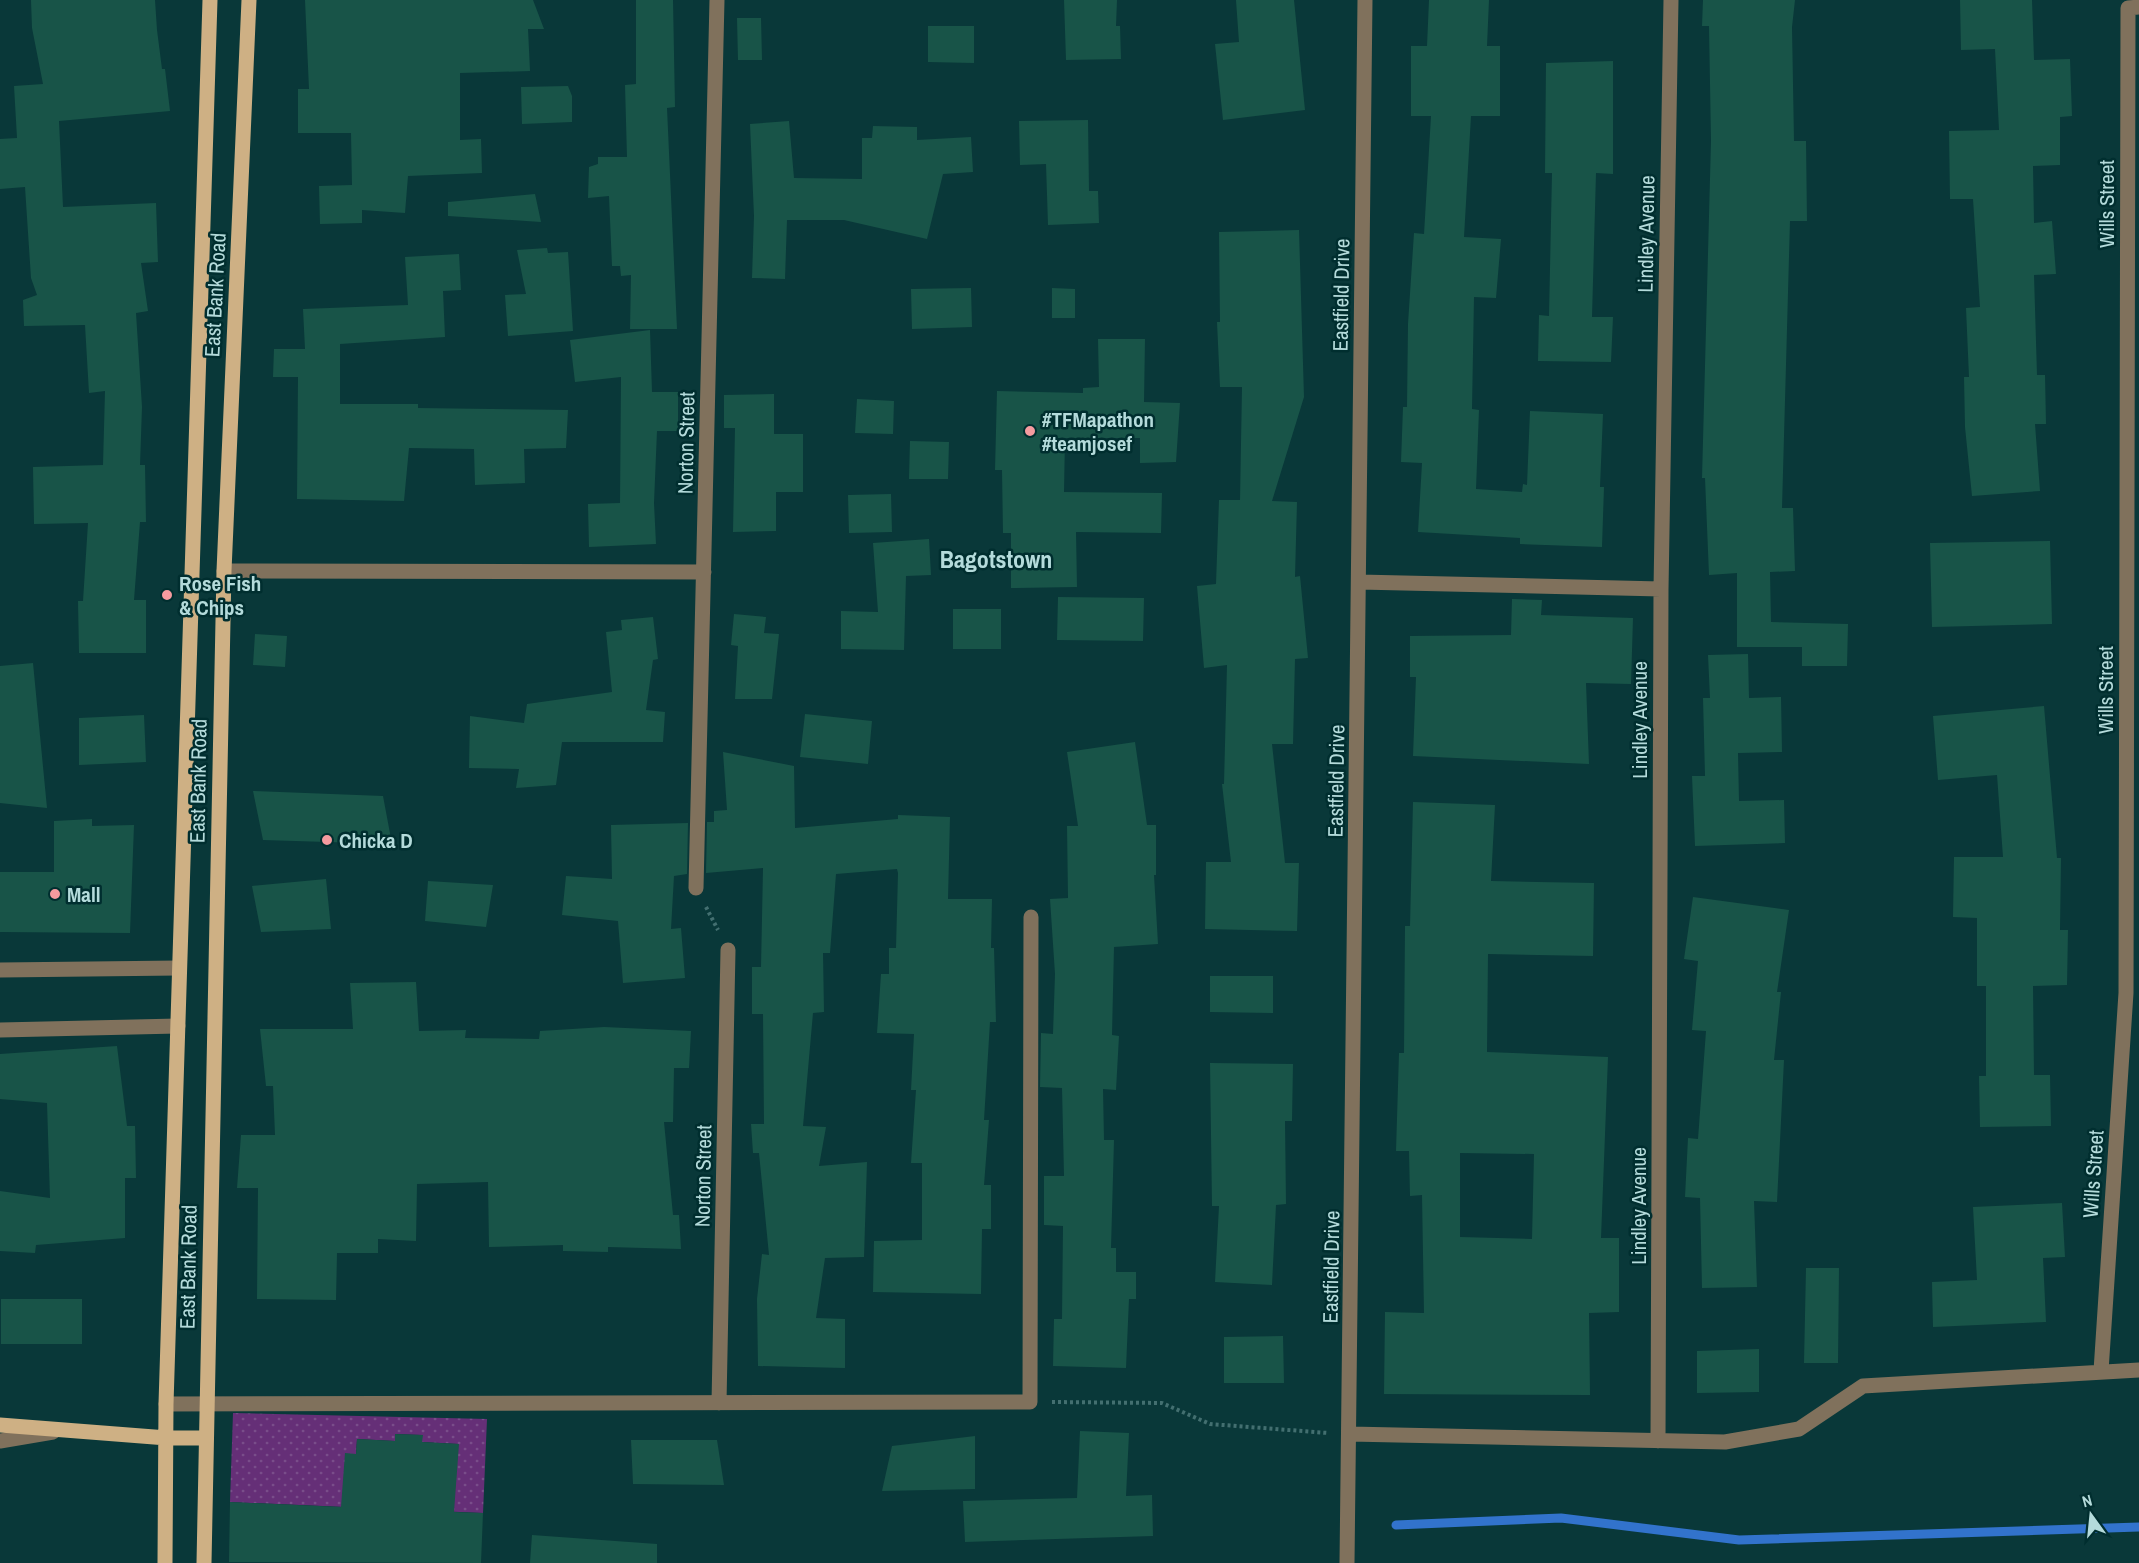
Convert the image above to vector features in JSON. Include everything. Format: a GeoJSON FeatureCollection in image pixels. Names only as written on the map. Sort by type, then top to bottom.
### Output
{"type":"FeatureCollection","features":[{"type":"Feature","properties":{"kind":"main road","name":"East Bank Road"},"geometry":{"type":"LineString","coordinates":[[165,1563],[166,1404],[210,0]]}},
{"type":"Feature","properties":{"kind":"main road","name":"East Bank Road"},"geometry":{"type":"LineString","coordinates":[[204,1563],[224,571],[249,0]]}},
{"type":"Feature","properties":{"kind":"main road"},"geometry":{"type":"LineString","coordinates":[[0,1425],[167,1438],[206,1438]]}},
{"type":"Feature","properties":{"kind":"street","name":"Norton Street"},"geometry":{"type":"LineString","coordinates":[[696,888],[717,0]]}},
{"type":"Feature","properties":{"kind":"street","name":"Eastfield Drive"},"geometry":{"type":"LineString","coordinates":[[1347,1563],[1365,0]]}},
{"type":"Feature","properties":{"kind":"street","name":"Lindley Avenue"},"geometry":{"type":"LineString","coordinates":[[1658,1441],[1661,589],[1671,0]]}},
{"type":"Feature","properties":{"kind":"street","name":"Wills Street"},"geometry":{"type":"LineString","coordinates":[[2102,1371],[2132,992],[2133,8]]}},
{"type":"Feature","properties":{"kind":"street"},"geometry":{"type":"LineString","coordinates":[[224,571],[704,572]]}},
{"type":"Feature","properties":{"kind":"street"},"geometry":{"type":"LineString","coordinates":[[1359,582],[1661,589]]}},
{"type":"Feature","properties":{"kind":"street"},"geometry":{"type":"LineString","coordinates":[[166,1404],[1030,1402],[1031,917]]}},
{"type":"Feature","properties":{"kind":"street","name":"Norton Street"},"geometry":{"type":"LineString","coordinates":[[719,1403],[728,950]]}},
{"type":"Feature","properties":{"kind":"street"},"geometry":{"type":"LineString","coordinates":[[0,970],[179,968]]}},
{"type":"Feature","properties":{"kind":"street"},"geometry":{"type":"LineString","coordinates":[[0,1030],[178,1026]]}},
{"type":"Feature","properties":{"kind":"street"},"geometry":{"type":"LineString","coordinates":[[1350,1434],[1725,1442],[1799,1429],[1863,1386],[2139,1370]]}},
{"type":"Feature","properties":{"kind":"street"},"geometry":{"type":"LineString","coordinates":[[0,1441],[65,1430]]}},
{"type":"Feature","properties":{"kind":"path"},"geometry":{"type":"LineString","coordinates":[[696,888],[728,950]]}},
{"type":"Feature","properties":{"kind":"path"},"geometry":{"type":"LineString","coordinates":[[1030,1402],[1162,1402],[1210,1424],[1350,1434]]}},
{"type":"Feature","properties":{"kind":"shaded area"},"geometry":{"type":"Polygon","coordinates":[[[233,1413],[487,1419],[483,1513],[230,1502],[233,1413]],[[395,1434],[395,1441],[357,1439],[356,1454],[459,1444],[422,1442],[422,1435],[395,1434]]]}},
{"type":"Feature","properties":{"kind":"building"},"geometry":{"type":"Polygon","coordinates":[[[31,0],[155,0],[162,69],[165,69],[170,111],[59,121],[63,207],[156,203],[158,262],[141,263],[148,311],[136,313],[142,407],[140,465],[145,465],[146,522],[140,522],[134,600],[146,600],[146,653],[79,653],[78,601],[83,601],[88,523],[34,524],[33,467],[103,465],[105,391],[89,393],[85,325],[24,326],[23,300],[37,295],[31,278],[25,187],[0,189],[0,139],[17,138],[14,86],[43,84],[32,28],[31,0]]]}},
{"type":"Feature","properties":{"kind":"building"},"geometry":{"type":"Polygon","coordinates":[[[305,0],[533,0],[544,29],[528,29],[530,71],[460,73],[460,140],[481,139],[482,173],[408,176],[405,213],[362,210],[362,223],[320,224],[319,186],[352,185],[351,133],[298,133],[298,89],[309,89],[305,0]]]}},
{"type":"Feature","properties":{"kind":"building"},"geometry":{"type":"Polygon","coordinates":[[[636,0],[673,0],[675,107],[667,108],[677,329],[630,329],[631,275],[621,276],[620,266],[612,266],[609,196],[588,198],[589,167],[598,164],[598,157],[627,157],[625,85],[636,84],[636,0]]]}},
{"type":"Feature","properties":{"kind":"building"},"geometry":{"type":"Polygon","coordinates":[[[1064,0],[1117,0],[1116,26],[1120,26],[1121,59],[1066,60],[1064,0]]]}},
{"type":"Feature","properties":{"kind":"building"},"geometry":{"type":"Polygon","coordinates":[[[1236,0],[1294,0],[1305,110],[1223,120],[1215,44],[1239,42],[1236,0]]]}},
{"type":"Feature","properties":{"kind":"building"},"geometry":{"type":"Polygon","coordinates":[[[1429,0],[1489,0],[1487,46],[1500,46],[1500,116],[1471,116],[1464,237],[1501,239],[1496,298],[1474,297],[1472,409],[1479,410],[1476,489],[1522,492],[1523,484],[1527,485],[1530,411],[1603,414],[1600,487],[1604,487],[1602,547],[1520,544],[1520,538],[1418,532],[1422,463],[1401,462],[1403,407],[1407,407],[1408,324],[1414,233],[1424,234],[1431,116],[1411,116],[1411,46],[1427,46],[1429,0]]]}},
{"type":"Feature","properties":{"kind":"building"},"geometry":{"type":"Polygon","coordinates":[[[1703,0],[1795,0],[1792,27],[1794,141],[1806,141],[1807,221],[1790,221],[1782,508],[1793,508],[1795,571],[1770,572],[1771,622],[1848,624],[1847,666],[1802,666],[1802,647],[1737,647],[1737,573],[1709,575],[1705,478],[1702,478],[1711,141],[1709,26],[1702,26],[1703,0]]]}},
{"type":"Feature","properties":{"kind":"building"},"geometry":{"type":"Polygon","coordinates":[[[1960,0],[2032,0],[2034,60],[2070,59],[2072,116],[2060,117],[2060,165],[2033,166],[2034,223],[2052,221],[2056,274],[2034,275],[2037,375],[2045,375],[2046,424],[2035,424],[2040,491],[1972,496],[1965,427],[1964,377],[1969,377],[1966,308],[1980,307],[1973,199],[1950,199],[1949,131],[1999,130],[1995,49],[1961,50],[1960,0]]]}},
{"type":"Feature","properties":{"kind":"building"},"geometry":{"type":"Polygon","coordinates":[[[737,18],[761,18],[762,60],[738,60],[737,18]]]}},
{"type":"Feature","properties":{"kind":"building"},"geometry":{"type":"Polygon","coordinates":[[[928,26],[974,26],[974,63],[928,62],[928,26]]]}},
{"type":"Feature","properties":{"kind":"building"},"geometry":{"type":"Polygon","coordinates":[[[1613,61],[1613,174],[1596,173],[1592,317],[1613,317],[1611,362],[1538,361],[1539,315],[1549,316],[1552,173],[1545,173],[1546,63],[1613,61]]]}},
{"type":"Feature","properties":{"kind":"building"},"geometry":{"type":"Polygon","coordinates":[[[568,86],[572,96],[572,122],[522,124],[521,87],[568,86]]]}},
{"type":"Feature","properties":{"kind":"building"},"geometry":{"type":"Polygon","coordinates":[[[1088,120],[1089,191],[1098,191],[1099,223],[1048,225],[1046,164],[1020,165],[1019,121],[1088,120]]]}},
{"type":"Feature","properties":{"kind":"building"},"geometry":{"type":"Polygon","coordinates":[[[789,121],[794,178],[862,179],[862,138],[872,138],[873,126],[917,127],[917,140],[971,137],[973,172],[943,174],[927,239],[844,220],[787,220],[785,279],[752,278],[754,216],[750,124],[789,121]]]}},
{"type":"Feature","properties":{"kind":"building"},"geometry":{"type":"Polygon","coordinates":[[[535,194],[541,222],[448,216],[448,202],[535,194]]]}},
{"type":"Feature","properties":{"kind":"building"},"geometry":{"type":"Polygon","coordinates":[[[1299,230],[1304,397],[1272,501],[1297,502],[1295,577],[1300,576],[1308,658],[1295,659],[1293,744],[1272,744],[1285,863],[1299,863],[1297,931],[1205,929],[1206,862],[1231,862],[1222,784],[1224,784],[1227,665],[1204,668],[1197,586],[1216,584],[1219,500],[1240,500],[1242,387],[1220,387],[1217,322],[1220,322],[1219,232],[1299,230]]]}},
{"type":"Feature","properties":{"kind":"building"},"geometry":{"type":"Polygon","coordinates":[[[547,248],[548,253],[568,252],[573,331],[508,336],[505,295],[526,294],[517,250],[547,248]]]}},
{"type":"Feature","properties":{"kind":"building"},"geometry":{"type":"Polygon","coordinates":[[[459,254],[461,290],[443,291],[445,337],[340,344],[340,404],[418,404],[418,408],[568,410],[566,448],[524,449],[525,483],[475,485],[474,449],[409,448],[404,501],[297,499],[298,377],[273,377],[274,349],[305,349],[303,309],[408,305],[405,257],[459,254]]]}},
{"type":"Feature","properties":{"kind":"building"},"geometry":{"type":"Polygon","coordinates":[[[971,288],[972,327],[912,329],[911,289],[971,288]]]}},
{"type":"Feature","properties":{"kind":"building"},"geometry":{"type":"Polygon","coordinates":[[[1052,288],[1075,289],[1075,318],[1052,318],[1052,288]]]}},
{"type":"Feature","properties":{"kind":"building"},"geometry":{"type":"Polygon","coordinates":[[[650,330],[652,392],[678,392],[678,431],[657,431],[654,503],[656,544],[589,547],[588,504],[620,503],[621,377],[575,382],[570,340],[650,330]]]}},
{"type":"Feature","properties":{"kind":"building"},"geometry":{"type":"Polygon","coordinates":[[[1098,339],[1145,339],[1144,402],[1180,403],[1176,462],[1140,463],[1140,438],[1065,438],[1064,492],[1162,493],[1161,533],[1076,532],[1077,587],[1011,588],[1011,533],[1003,533],[1002,470],[995,470],[997,391],[1083,393],[1083,388],[1099,387],[1098,339]]]}},
{"type":"Feature","properties":{"kind":"building"},"geometry":{"type":"Polygon","coordinates":[[[774,394],[774,434],[803,434],[803,492],[776,492],[776,531],[733,532],[735,428],[724,428],[724,395],[774,394]]]}},
{"type":"Feature","properties":{"kind":"building"},"geometry":{"type":"Polygon","coordinates":[[[857,399],[894,401],[893,434],[855,433],[857,399]]]}},
{"type":"Feature","properties":{"kind":"building"},"geometry":{"type":"Polygon","coordinates":[[[910,441],[949,442],[948,479],[909,479],[910,441]]]}},
{"type":"Feature","properties":{"kind":"building"},"geometry":{"type":"Polygon","coordinates":[[[891,494],[892,532],[849,533],[848,495],[891,494]]]}},
{"type":"Feature","properties":{"kind":"building"},"geometry":{"type":"Polygon","coordinates":[[[929,539],[931,575],[906,576],[904,650],[841,649],[841,611],[878,612],[873,543],[929,539]]]}},
{"type":"Feature","properties":{"kind":"building"},"geometry":{"type":"Polygon","coordinates":[[[2050,541],[2052,624],[1932,627],[1930,543],[2050,541]]]}},
{"type":"Feature","properties":{"kind":"building"},"geometry":{"type":"Polygon","coordinates":[[[1058,597],[1144,598],[1143,641],[1057,640],[1058,597]]]}},
{"type":"Feature","properties":{"kind":"building"},"geometry":{"type":"Polygon","coordinates":[[[1512,599],[1542,600],[1541,615],[1633,618],[1631,684],[1586,683],[1589,764],[1413,756],[1416,677],[1410,677],[1410,636],[1511,635],[1512,599]]]}},
{"type":"Feature","properties":{"kind":"building"},"geometry":{"type":"Polygon","coordinates":[[[953,609],[1001,609],[1001,649],[953,649],[953,609]]]}},
{"type":"Feature","properties":{"kind":"building"},"geometry":{"type":"Polygon","coordinates":[[[734,614],[766,617],[764,633],[779,634],[772,699],[735,699],[738,646],[731,645],[734,614]]]}},
{"type":"Feature","properties":{"kind":"building"},"geometry":{"type":"Polygon","coordinates":[[[653,617],[658,659],[653,660],[646,710],[665,712],[663,742],[562,742],[556,785],[516,788],[519,769],[469,768],[470,716],[524,723],[527,704],[612,692],[606,632],[622,630],[621,620],[653,617]]]}},
{"type":"Feature","properties":{"kind":"building"},"geometry":{"type":"Polygon","coordinates":[[[255,634],[287,636],[285,667],[253,665],[255,634]]]}},
{"type":"Feature","properties":{"kind":"building"},"geometry":{"type":"Polygon","coordinates":[[[1748,654],[1749,698],[1781,697],[1782,752],[1738,753],[1739,801],[1784,800],[1785,843],[1695,846],[1692,776],[1705,776],[1703,698],[1710,698],[1708,655],[1748,654]]]}},
{"type":"Feature","properties":{"kind":"building"},"geometry":{"type":"Polygon","coordinates":[[[33,663],[47,808],[0,803],[0,666],[33,663]]]}},
{"type":"Feature","properties":{"kind":"building"},"geometry":{"type":"Polygon","coordinates":[[[2044,706],[2057,858],[2061,858],[2060,930],[2068,930],[2067,985],[2033,986],[2034,1075],[2050,1075],[2051,1126],[1980,1127],[1979,1076],[1986,1076],[1986,986],[1977,986],[1977,918],[1953,917],[1954,857],[2003,857],[1997,775],[1938,780],[1933,716],[2044,706]]]}},
{"type":"Feature","properties":{"kind":"building"},"geometry":{"type":"Polygon","coordinates":[[[805,714],[872,721],[868,764],[800,757],[805,714]]]}},
{"type":"Feature","properties":{"kind":"building"},"geometry":{"type":"Polygon","coordinates":[[[144,715],[146,762],[79,765],[79,718],[144,715]]]}},
{"type":"Feature","properties":{"kind":"building"},"geometry":{"type":"Polygon","coordinates":[[[1135,742],[1147,825],[1156,825],[1156,875],[1154,875],[1158,944],[1114,947],[1112,1035],[1119,1036],[1116,1090],[1103,1089],[1104,1140],[1114,1140],[1111,1248],[1116,1248],[1116,1272],[1136,1272],[1136,1299],[1129,1299],[1126,1368],[1053,1366],[1054,1319],[1062,1319],[1063,1226],[1044,1225],[1044,1176],[1064,1176],[1062,1088],[1040,1087],[1041,1033],[1053,1034],[1055,974],[1050,899],[1068,898],[1067,826],[1078,826],[1067,752],[1135,742]]]}},
{"type":"Feature","properties":{"kind":"building"},"geometry":{"type":"Polygon","coordinates":[[[723,752],[794,766],[795,828],[898,819],[898,815],[950,817],[948,899],[992,899],[991,948],[994,948],[996,1022],[990,1022],[984,1120],[989,1120],[984,1185],[991,1185],[991,1229],[982,1229],[981,1294],[873,1292],[874,1241],[922,1240],[922,1163],[911,1163],[916,1090],[911,1090],[914,1034],[877,1033],[881,974],[889,974],[889,948],[896,948],[897,869],[836,874],[830,953],[823,953],[824,1012],[813,1013],[803,1126],[826,1127],[819,1166],[867,1162],[864,1257],[825,1258],[816,1318],[845,1319],[845,1368],[758,1366],[757,1299],[762,1254],[769,1255],[759,1153],[753,1153],[751,1124],[764,1124],[763,1014],[752,1014],[752,967],[761,967],[763,868],[706,873],[707,822],[714,822],[714,811],[727,810],[723,752]]]}},
{"type":"Feature","properties":{"kind":"building"},"geometry":{"type":"Polygon","coordinates":[[[253,791],[383,796],[392,844],[263,840],[253,791]]]}},
{"type":"Feature","properties":{"kind":"building"},"geometry":{"type":"Polygon","coordinates":[[[1413,802],[1495,805],[1491,881],[1594,883],[1593,956],[1488,954],[1487,1052],[1608,1057],[1601,1238],[1619,1238],[1619,1312],[1589,1313],[1590,1395],[1384,1394],[1385,1312],[1424,1313],[1422,1195],[1410,1196],[1409,1151],[1396,1151],[1399,1053],[1404,1053],[1405,926],[1410,926],[1413,802]],[[1460,1153],[1460,1237],[1532,1239],[1534,1154],[1460,1153]]]}},
{"type":"Feature","properties":{"kind":"building"},"geometry":{"type":"Polygon","coordinates":[[[92,819],[92,826],[134,825],[130,933],[0,932],[0,872],[54,872],[54,821],[92,819]]]}},
{"type":"Feature","properties":{"kind":"building"},"geometry":{"type":"Polygon","coordinates":[[[688,823],[687,874],[674,876],[671,929],[681,928],[685,978],[623,983],[618,921],[562,915],[566,876],[612,879],[611,825],[688,823]]]}},
{"type":"Feature","properties":{"kind":"building"},"geometry":{"type":"Polygon","coordinates":[[[326,879],[331,929],[261,932],[252,886],[326,879]]]}},
{"type":"Feature","properties":{"kind":"building"},"geometry":{"type":"Polygon","coordinates":[[[428,881],[493,885],[486,927],[425,921],[428,881]]]}},
{"type":"Feature","properties":{"kind":"building"},"geometry":{"type":"Polygon","coordinates":[[[1693,897],[1789,910],[1777,992],[1781,992],[1774,1060],[1784,1060],[1777,1202],[1754,1201],[1757,1287],[1702,1288],[1700,1198],[1685,1197],[1688,1138],[1698,1139],[1706,1031],[1692,1030],[1698,961],[1684,959],[1693,897]]]}},
{"type":"Feature","properties":{"kind":"building"},"geometry":{"type":"Polygon","coordinates":[[[1210,976],[1273,976],[1273,1013],[1210,1012],[1210,976]]]}},
{"type":"Feature","properties":{"kind":"building"},"geometry":{"type":"Polygon","coordinates":[[[416,982],[419,1031],[466,1030],[465,1038],[539,1039],[540,1031],[604,1027],[691,1031],[689,1068],[674,1068],[673,1122],[664,1122],[673,1215],[679,1215],[681,1249],[608,1247],[608,1252],[563,1251],[563,1245],[489,1247],[488,1182],[417,1184],[416,1241],[378,1239],[378,1253],[337,1253],[336,1300],[257,1299],[258,1188],[237,1188],[241,1135],[275,1135],[273,1086],[266,1086],[260,1029],[353,1029],[350,983],[416,982]]]}},
{"type":"Feature","properties":{"kind":"building"},"geometry":{"type":"Polygon","coordinates":[[[117,1046],[127,1126],[135,1126],[136,1178],[125,1178],[125,1238],[36,1245],[35,1253],[0,1251],[0,1191],[50,1198],[47,1103],[0,1099],[0,1054],[117,1046]]]}},
{"type":"Feature","properties":{"kind":"building"},"geometry":{"type":"Polygon","coordinates":[[[1210,1063],[1293,1064],[1292,1121],[1285,1121],[1286,1204],[1276,1205],[1272,1285],[1215,1282],[1219,1206],[1212,1206],[1210,1063]]]}},
{"type":"Feature","properties":{"kind":"building"},"geometry":{"type":"Polygon","coordinates":[[[2062,1203],[2065,1257],[2043,1258],[2046,1322],[1933,1327],[1932,1282],[1977,1280],[1973,1207],[2062,1203]]]}},
{"type":"Feature","properties":{"kind":"building"},"geometry":{"type":"Polygon","coordinates":[[[1806,1268],[1839,1268],[1838,1363],[1804,1363],[1806,1268]]]}},
{"type":"Feature","properties":{"kind":"building"},"geometry":{"type":"Polygon","coordinates":[[[1,1299],[82,1299],[82,1344],[1,1344],[1,1299]]]}},
{"type":"Feature","properties":{"kind":"building"},"geometry":{"type":"Polygon","coordinates":[[[1283,1336],[1284,1383],[1224,1383],[1224,1337],[1283,1336]]]}},
{"type":"Feature","properties":{"kind":"building"},"geometry":{"type":"Polygon","coordinates":[[[1759,1349],[1759,1392],[1697,1393],[1697,1351],[1759,1349]]]}},
{"type":"Feature","properties":{"kind":"building"},"geometry":{"type":"Polygon","coordinates":[[[1080,1431],[1129,1433],[1126,1496],[1152,1495],[1153,1536],[965,1542],[963,1501],[1077,1498],[1080,1431]]]}},
{"type":"Feature","properties":{"kind":"building"},"geometry":{"type":"Polygon","coordinates":[[[395,1434],[423,1435],[422,1442],[459,1444],[454,1512],[483,1513],[481,1563],[229,1562],[230,1502],[341,1507],[345,1453],[356,1454],[357,1439],[395,1441],[395,1434]]]}},
{"type":"Feature","properties":{"kind":"building"},"geometry":{"type":"Polygon","coordinates":[[[975,1436],[975,1489],[882,1491],[892,1446],[975,1436]]]}},
{"type":"Feature","properties":{"kind":"building"},"geometry":{"type":"Polygon","coordinates":[[[631,1440],[717,1440],[724,1485],[633,1484],[631,1440]]]}},
{"type":"Feature","properties":{"kind":"building"},"geometry":{"type":"Polygon","coordinates":[[[532,1535],[657,1544],[657,1563],[530,1563],[532,1535]]]}},
{"type":"Feature","properties":{"kind":"waterway"},"geometry":{"type":"LineString","coordinates":[[1396,1525],[1561,1518],[1739,1540],[2139,1527]]}},
{"type":"Feature","properties":{"kind":"place","name":"#TFMapathon #teamjosef"},"geometry":{"type":"Point","coordinates":[1030,431]}},
{"type":"Feature","properties":{"kind":"place","name":"Rose Fish & Chips"},"geometry":{"type":"Point","coordinates":[167,595]}},
{"type":"Feature","properties":{"kind":"place","name":"Chicka D"},"geometry":{"type":"Point","coordinates":[327,840]}},
{"type":"Feature","properties":{"kind":"place","name":"Mall"},"geometry":{"type":"Point","coordinates":[55,894]}},
{"type":"Feature","properties":{"kind":"district","name":"Bagotstown"},"geometry":{"type":"Point","coordinates":[996,559]}}]}
